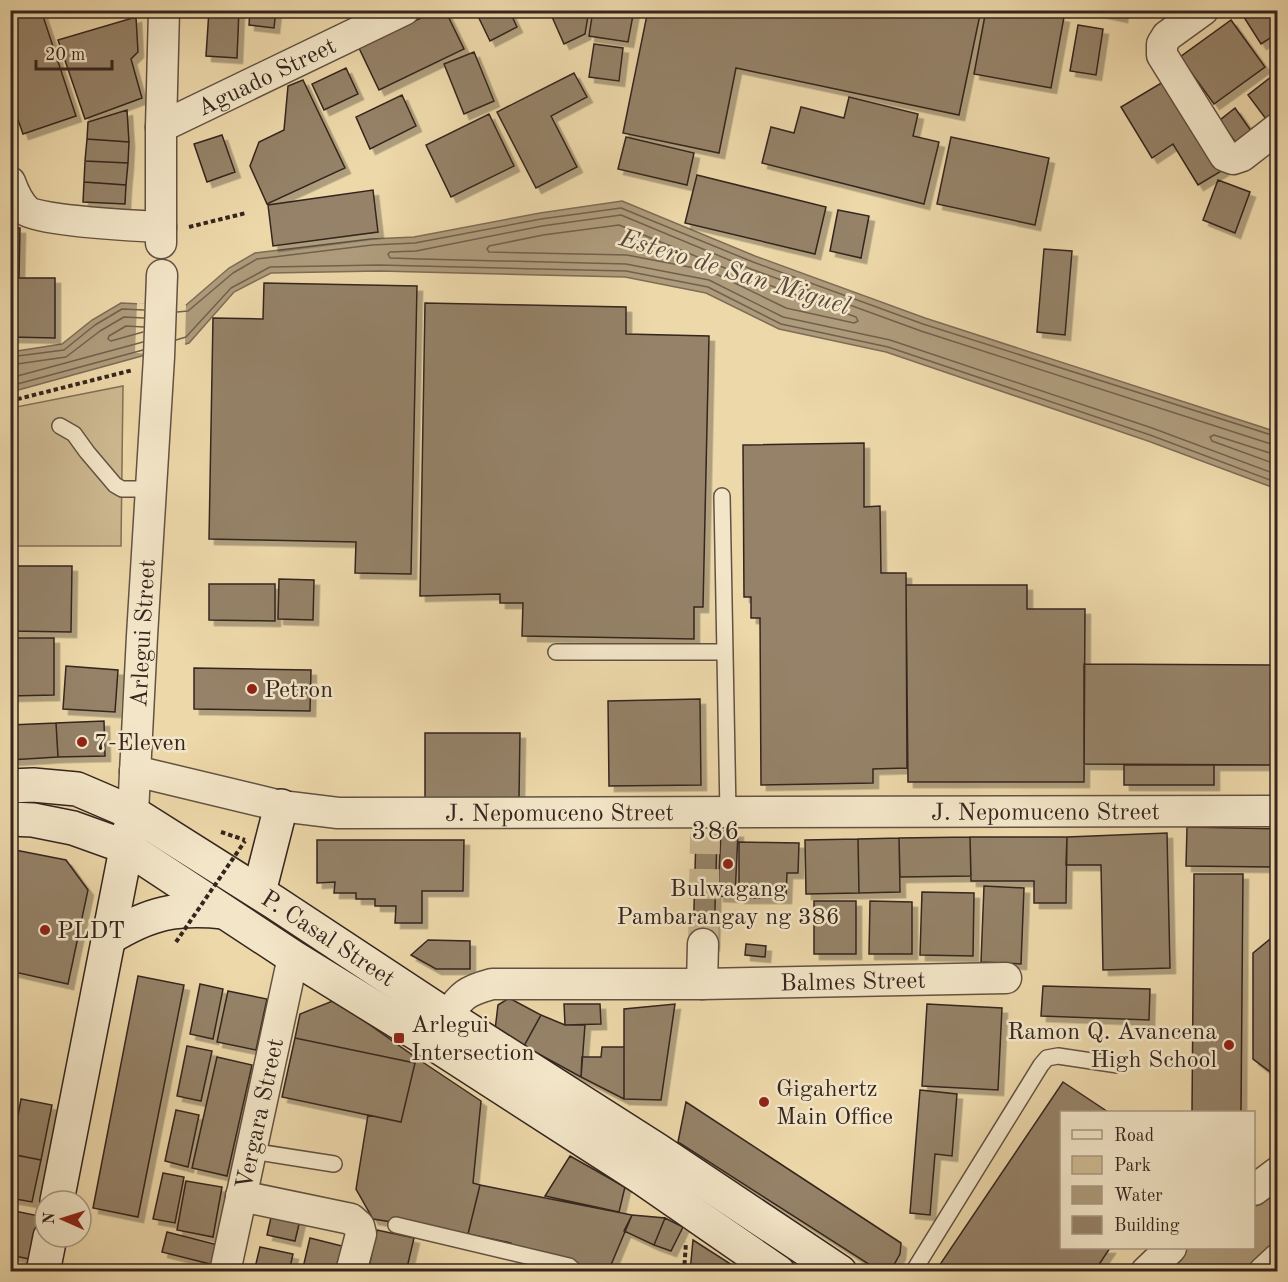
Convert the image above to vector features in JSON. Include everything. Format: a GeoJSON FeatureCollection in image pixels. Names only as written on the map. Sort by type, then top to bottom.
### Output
{"type":"FeatureCollection","features":[{"type":"Feature","properties":{"kind":"main road","name":"P. Casal Street"},"geometry":{"type":"LineString","coordinates":[[10,786],[76,789],[133,813],[259,892],[447,1016],[650,1164],[777,1272]]}},
{"type":"Feature","properties":{"kind":"main road"},"geometry":{"type":"LineString","coordinates":[[259,892],[281,806]]}},
{"type":"Feature","properties":{"kind":"main road","name":"Arlegui Street"},"geometry":{"type":"LineString","coordinates":[[59,1189],[133,813]]}},
{"type":"Feature","properties":{"kind":"main road","name":"P. Casal Street"},"geometry":{"type":"LineString","coordinates":[[10,819],[33,820],[73,828],[126,847],[293,957],[442,1049],[840,1272]]}},
{"type":"Feature","properties":{"kind":"main road"},"geometry":{"type":"LineString","coordinates":[[109,938],[130,925],[161,914],[201,910],[226,912]]}},
{"type":"Feature","properties":{"kind":"main road"},"geometry":{"type":"LineString","coordinates":[[43,1272],[48,1249]]}},
{"type":"Feature","properties":{"kind":"street","name":"Arlegui Street"},"geometry":{"type":"LineString","coordinates":[[133,813],[151,489],[148,362],[161,290],[149,270],[151,247],[161,235],[164,10]]}},
{"type":"Feature","properties":{"kind":"street","name":"Aguado Street"},"geometry":{"type":"LineString","coordinates":[[161,128],[404,10]]}},
{"type":"Feature","properties":{"kind":"street"},"geometry":{"type":"LineString","coordinates":[[1203,10],[1167,36],[1162,44],[1162,55],[1225,156],[1233,159],[1242,156],[1278,128]]}},
{"type":"Feature","properties":{"kind":"street"},"geometry":{"type":"LineString","coordinates":[[10,183],[16,198],[28,213],[161,235]]}},
{"type":"Feature","properties":{"kind":"street","name":"J. Nepomuceno Street"},"geometry":{"type":"LineString","coordinates":[[135,771],[281,806],[338,813],[713,820],[1278,811]]}},
{"type":"Feature","properties":{"kind":"street"},"geometry":{"type":"LineString","coordinates":[[702,984],[703,944]]}},
{"type":"Feature","properties":{"kind":"street","name":"Vergara Street"},"geometry":{"type":"LineString","coordinates":[[225,1272],[293,957]]}},
{"type":"Feature","properties":{"kind":"street","name":"Balmes Street"},"geometry":{"type":"LineString","coordinates":[[447,1016],[460,997],[474,989],[492,984],[702,984],[1006,978]]}},
{"type":"Feature","properties":{"kind":"street"},"geometry":{"type":"LineString","coordinates":[[1255,1189],[1278,1172]]}},
{"type":"Feature","properties":{"kind":"street"},"geometry":{"type":"LineString","coordinates":[[241,1197],[351,1219],[359,1226],[361,1234],[351,1272]]}},
{"type":"Feature","properties":{"kind":"street"},"geometry":{"type":"LineString","coordinates":[[1146,1272],[1170,1249]]}},
{"type":"Feature","properties":{"kind":"street"},"geometry":{"type":"LineString","coordinates":[[1264,1272],[1278,1259]]}},
{"type":"Feature","properties":{"kind":"lane"},"geometry":{"type":"LineString","coordinates":[[60,426],[74,434],[115,485],[122,489],[151,489]]}},
{"type":"Feature","properties":{"kind":"lane"},"geometry":{"type":"LineString","coordinates":[[713,820],[724,652],[722,496]]}},
{"type":"Feature","properties":{"kind":"lane"},"geometry":{"type":"LineString","coordinates":[[556,652],[724,652]]}},
{"type":"Feature","properties":{"kind":"lane"},"geometry":{"type":"LineString","coordinates":[[913,1272],[1047,1058],[1058,1056],[1118,1065]]}},
{"type":"Feature","properties":{"kind":"lane"},"geometry":{"type":"LineString","coordinates":[[251,1150],[334,1164]]}},
{"type":"Feature","properties":{"kind":"lane"},"geometry":{"type":"LineString","coordinates":[[396,1225],[569,1266],[576,1272]]}},
{"type":"Feature","properties":{"kind":"path"},"geometry":{"type":"LineString","coordinates":[[161,235],[246,213]]}},
{"type":"Feature","properties":{"kind":"path"},"geometry":{"type":"LineString","coordinates":[[10,401],[148,362]]}},
{"type":"Feature","properties":{"kind":"path"},"geometry":{"type":"LineString","coordinates":[[176,942],[245,841]]}},
{"type":"Feature","properties":{"kind":"path"},"geometry":{"type":"LineString","coordinates":[[684,1272],[686,1240]]}},
{"type":"Feature","properties":{"kind":"green space"},"geometry":{"type":"Polygon","coordinates":[[[123,386],[121,546],[11,546],[11,408],[123,386]]]}},
{"type":"Feature","properties":{"kind":"water","name":"Estero de San Miguel"},"geometry":{"type":"Polygon","coordinates":[[[622,201],[755,256],[925,318],[1277,432],[1277,489],[1148,441],[886,352],[779,329],[706,293],[625,277],[379,271],[271,273],[234,292],[189,343],[11,392],[11,352],[62,344],[92,320],[121,303],[185,306],[229,268],[255,253],[371,239],[414,237],[540,213],[622,201]]]}},
{"type":"Feature","properties":{"kind":"water"},"geometry":{"type":"Polygon","coordinates":[[[1277,1180],[1277,1245],[1243,1271],[1164,1272],[1182,1249],[1255,1249],[1255,1197],[1277,1180]]]}},
{"type":"Feature","properties":{"kind":"pier"},"geometry":{"type":"Polygon","coordinates":[[[137,303],[186,305],[185,347],[159,354],[135,353],[137,303]]]}},
{"type":"Feature","properties":{"kind":"building"},"geometry":{"type":"Polygon","coordinates":[[[10,10],[41,10],[76,116],[23,134],[10,97],[10,10]]]}},
{"type":"Feature","properties":{"kind":"building"},"geometry":{"type":"Polygon","coordinates":[[[209,10],[239,10],[237,58],[206,56],[209,10]]]}},
{"type":"Feature","properties":{"kind":"building"},"geometry":{"type":"Polygon","coordinates":[[[250,10],[276,10],[274,28],[249,25],[250,10]]]}},
{"type":"Feature","properties":{"kind":"building"},"geometry":{"type":"Polygon","coordinates":[[[437,10],[445,10],[464,49],[379,90],[359,48],[437,10]]]}},
{"type":"Feature","properties":{"kind":"building"},"geometry":{"type":"Polygon","coordinates":[[[475,10],[509,10],[517,27],[490,41],[475,10]]]}},
{"type":"Feature","properties":{"kind":"building"},"geometry":{"type":"Polygon","coordinates":[[[549,10],[589,10],[585,34],[564,44],[549,10]]]}},
{"type":"Feature","properties":{"kind":"building"},"geometry":{"type":"Polygon","coordinates":[[[593,10],[634,10],[628,42],[589,36],[593,10]]]}},
{"type":"Feature","properties":{"kind":"building"},"geometry":{"type":"Polygon","coordinates":[[[648,10],[981,10],[959,115],[736,68],[719,153],[623,133],[648,10]]]}},
{"type":"Feature","properties":{"kind":"building"},"geometry":{"type":"Polygon","coordinates":[[[986,10],[1029,10],[1064,17],[1051,88],[974,74],[986,10]]]}},
{"type":"Feature","properties":{"kind":"building"},"geometry":{"type":"Polygon","coordinates":[[[1090,10],[1123,10],[1122,17],[1090,10]]]}},
{"type":"Feature","properties":{"kind":"building"},"geometry":{"type":"Polygon","coordinates":[[[1278,10],[1278,33],[1261,44],[1240,11],[1278,10]]]}},
{"type":"Feature","properties":{"kind":"building"},"geometry":{"type":"Polygon","coordinates":[[[136,17],[138,52],[131,59],[142,98],[85,119],[58,40],[136,17]]]}},
{"type":"Feature","properties":{"kind":"building"},"geometry":{"type":"Polygon","coordinates":[[[1231,20],[1265,67],[1214,104],[1180,57],[1231,20]]]}},
{"type":"Feature","properties":{"kind":"building"},"geometry":{"type":"Polygon","coordinates":[[[1078,25],[1103,29],[1096,75],[1070,71],[1078,25]]]}},
{"type":"Feature","properties":{"kind":"building"},"geometry":{"type":"Polygon","coordinates":[[[594,44],[623,48],[619,81],[589,77],[594,44]]]}},
{"type":"Feature","properties":{"kind":"building"},"geometry":{"type":"Polygon","coordinates":[[[474,52],[494,101],[464,114],[444,64],[474,52]]]}},
{"type":"Feature","properties":{"kind":"building"},"geometry":{"type":"Polygon","coordinates":[[[346,68],[358,94],[324,110],[312,84],[346,68]]]}},
{"type":"Feature","properties":{"kind":"building"},"geometry":{"type":"Polygon","coordinates":[[[574,73],[587,97],[551,116],[577,167],[536,188],[497,112],[574,73]]]}},
{"type":"Feature","properties":{"kind":"building"},"geometry":{"type":"Polygon","coordinates":[[[1276,73],[1278,75],[1278,110],[1266,119],[1248,95],[1276,73]]]}},
{"type":"Feature","properties":{"kind":"building"},"geometry":{"type":"Polygon","coordinates":[[[1168,79],[1223,170],[1198,185],[1173,144],[1152,158],[1121,107],[1168,79]]]}},
{"type":"Feature","properties":{"kind":"building"},"geometry":{"type":"Polygon","coordinates":[[[303,80],[345,168],[267,204],[250,166],[259,142],[284,130],[288,86],[303,80]]]}},
{"type":"Feature","properties":{"kind":"building"},"geometry":{"type":"Polygon","coordinates":[[[402,95],[416,126],[370,149],[356,117],[402,95]]]}},
{"type":"Feature","properties":{"kind":"building"},"geometry":{"type":"Polygon","coordinates":[[[849,97],[918,114],[913,136],[939,142],[924,204],[762,163],[771,127],[794,133],[801,107],[844,118],[849,97]]]}},
{"type":"Feature","properties":{"kind":"building"},"geometry":{"type":"Polygon","coordinates":[[[1235,108],[1254,135],[1238,146],[1220,120],[1235,108]]]}},
{"type":"Feature","properties":{"kind":"building"},"geometry":{"type":"Polygon","coordinates":[[[127,110],[129,142],[87,139],[88,122],[127,110]]]}},
{"type":"Feature","properties":{"kind":"building"},"geometry":{"type":"Polygon","coordinates":[[[489,114],[514,166],[451,197],[426,145],[489,114]]]}},
{"type":"Feature","properties":{"kind":"building"},"geometry":{"type":"Polygon","coordinates":[[[222,135],[235,172],[207,182],[194,144],[222,135]]]}},
{"type":"Feature","properties":{"kind":"building"},"geometry":{"type":"Polygon","coordinates":[[[626,137],[694,153],[687,185],[618,169],[626,137]]]}},
{"type":"Feature","properties":{"kind":"building"},"geometry":{"type":"Polygon","coordinates":[[[951,137],[1049,158],[1035,225],[937,204],[951,137]]]}},
{"type":"Feature","properties":{"kind":"building"},"geometry":{"type":"Polygon","coordinates":[[[87,139],[129,142],[128,163],[85,161],[87,139]]]}},
{"type":"Feature","properties":{"kind":"building"},"geometry":{"type":"Polygon","coordinates":[[[85,161],[128,163],[126,185],[84,182],[85,161]]]}},
{"type":"Feature","properties":{"kind":"building"},"geometry":{"type":"Polygon","coordinates":[[[697,175],[826,207],[815,254],[685,223],[697,175]]]}},
{"type":"Feature","properties":{"kind":"building"},"geometry":{"type":"Polygon","coordinates":[[[1218,180],[1250,192],[1235,233],[1203,220],[1218,180]]]}},
{"type":"Feature","properties":{"kind":"building"},"geometry":{"type":"Polygon","coordinates":[[[84,182],[126,185],[125,204],[83,202],[84,182]]]}},
{"type":"Feature","properties":{"kind":"building"},"geometry":{"type":"Polygon","coordinates":[[[373,190],[378,232],[273,246],[268,205],[373,190]]]}},
{"type":"Feature","properties":{"kind":"building"},"geometry":{"type":"Polygon","coordinates":[[[838,210],[869,216],[861,258],[830,251],[838,210]]]}},
{"type":"Feature","properties":{"kind":"building"},"geometry":{"type":"Polygon","coordinates":[[[10,228],[20,228],[19,278],[55,278],[55,338],[10,337],[10,228]]]}},
{"type":"Feature","properties":{"kind":"building"},"geometry":{"type":"Polygon","coordinates":[[[1044,249],[1072,251],[1065,335],[1037,332],[1044,249]]]}},
{"type":"Feature","properties":{"kind":"building"},"geometry":{"type":"Polygon","coordinates":[[[264,283],[417,286],[411,574],[355,573],[356,542],[209,539],[213,318],[263,319],[264,283]]]}},
{"type":"Feature","properties":{"kind":"building"},"geometry":{"type":"Polygon","coordinates":[[[425,303],[626,307],[626,334],[709,336],[703,607],[694,607],[694,639],[522,636],[523,603],[500,603],[500,594],[420,596],[425,303]]]}},
{"type":"Feature","properties":{"kind":"building"},"geometry":{"type":"Polygon","coordinates":[[[864,443],[864,507],[880,506],[881,573],[906,573],[907,768],[873,769],[873,783],[761,785],[760,618],[751,618],[751,597],[744,597],[743,445],[864,443]]]}},
{"type":"Feature","properties":{"kind":"building"},"geometry":{"type":"Polygon","coordinates":[[[10,566],[72,566],[71,632],[10,631],[10,566]]]}},
{"type":"Feature","properties":{"kind":"building"},"geometry":{"type":"Polygon","coordinates":[[[279,579],[314,580],[313,620],[278,619],[279,579]]]}},
{"type":"Feature","properties":{"kind":"building"},"geometry":{"type":"Polygon","coordinates":[[[209,584],[275,584],[275,621],[209,620],[209,584]]]}},
{"type":"Feature","properties":{"kind":"building"},"geometry":{"type":"Polygon","coordinates":[[[906,585],[1027,585],[1027,609],[1085,609],[1084,782],[908,782],[906,585]]]}},
{"type":"Feature","properties":{"kind":"building"},"geometry":{"type":"Polygon","coordinates":[[[10,638],[54,638],[54,695],[10,696],[10,638]]]}},
{"type":"Feature","properties":{"kind":"building"},"geometry":{"type":"Polygon","coordinates":[[[1084,664],[1278,665],[1278,765],[1084,764],[1084,664]]]}},
{"type":"Feature","properties":{"kind":"building"},"geometry":{"type":"Polygon","coordinates":[[[66,666],[118,670],[115,712],[63,709],[66,666]]]}},
{"type":"Feature","properties":{"kind":"building","name":"Petron"},"geometry":{"type":"Polygon","coordinates":[[[194,668],[311,670],[310,711],[194,709],[194,668]]]}},
{"type":"Feature","properties":{"kind":"building"},"geometry":{"type":"Polygon","coordinates":[[[700,699],[701,785],[609,786],[608,701],[700,699]]]}},
{"type":"Feature","properties":{"kind":"building"},"geometry":{"type":"Polygon","coordinates":[[[104,721],[105,756],[58,757],[56,723],[104,721]]]}},
{"type":"Feature","properties":{"kind":"building"},"geometry":{"type":"Polygon","coordinates":[[[56,723],[58,757],[10,760],[10,725],[56,723]]]}},
{"type":"Feature","properties":{"kind":"building"},"geometry":{"type":"Polygon","coordinates":[[[425,733],[520,733],[519,799],[425,799],[425,733]]]}},
{"type":"Feature","properties":{"kind":"building"},"geometry":{"type":"Polygon","coordinates":[[[1124,765],[1214,765],[1214,785],[1124,785],[1124,765]]]}},
{"type":"Feature","properties":{"kind":"building"},"geometry":{"type":"Polygon","coordinates":[[[1187,827],[1278,829],[1278,867],[1186,866],[1187,827]]]}},
{"type":"Feature","properties":{"kind":"building","name":"Bulwagang Pambarangay ng 386"},"geometry":{"type":"Polygon","coordinates":[[[721,831],[738,832],[735,897],[718,896],[721,831]]]}},
{"type":"Feature","properties":{"kind":"building"},"geometry":{"type":"Polygon","coordinates":[[[1167,833],[1170,968],[1103,970],[1101,865],[1066,865],[1067,837],[1167,833]]]}},
{"type":"Feature","properties":{"kind":"building"},"geometry":{"type":"Polygon","coordinates":[[[696,834],[717,835],[714,945],[693,944],[696,834]]]}},
{"type":"Feature","properties":{"kind":"building"},"geometry":{"type":"Polygon","coordinates":[[[970,837],[1067,837],[1066,903],[1034,903],[1034,881],[971,881],[970,837]]]}},
{"type":"Feature","properties":{"kind":"building"},"geometry":{"type":"Polygon","coordinates":[[[970,837],[971,876],[900,877],[899,838],[970,837]]]}},
{"type":"Feature","properties":{"kind":"building"},"geometry":{"type":"Polygon","coordinates":[[[899,838],[900,892],[859,893],[858,839],[899,838]]]}},
{"type":"Feature","properties":{"kind":"building"},"geometry":{"type":"Polygon","coordinates":[[[858,839],[859,893],[806,894],[805,840],[858,839]]]}},
{"type":"Feature","properties":{"kind":"building"},"geometry":{"type":"Polygon","coordinates":[[[317,840],[464,840],[463,891],[422,891],[422,923],[395,923],[396,906],[375,906],[375,899],[356,899],[356,893],[334,893],[335,882],[317,883],[317,840]]]}},
{"type":"Feature","properties":{"kind":"building"},"geometry":{"type":"Polygon","coordinates":[[[739,842],[799,843],[798,873],[787,873],[786,898],[739,898],[739,842]]]}},
{"type":"Feature","properties":{"kind":"building","name":"PLDT"},"geometry":{"type":"Polygon","coordinates":[[[10,849],[66,860],[88,890],[68,984],[10,971],[10,849]]]}},
{"type":"Feature","properties":{"kind":"building"},"geometry":{"type":"Polygon","coordinates":[[[1194,874],[1243,874],[1241,1111],[1192,1111],[1194,874]]]}},
{"type":"Feature","properties":{"kind":"building"},"geometry":{"type":"Polygon","coordinates":[[[984,886],[1024,888],[1021,964],[981,962],[984,886]]]}},
{"type":"Feature","properties":{"kind":"building"},"geometry":{"type":"Polygon","coordinates":[[[922,892],[974,893],[973,956],[920,955],[922,892]]]}},
{"type":"Feature","properties":{"kind":"building"},"geometry":{"type":"Polygon","coordinates":[[[814,901],[856,901],[856,954],[814,954],[814,901]]]}},
{"type":"Feature","properties":{"kind":"building"},"geometry":{"type":"Polygon","coordinates":[[[870,901],[912,902],[912,954],[869,954],[870,901]]]}},
{"type":"Feature","properties":{"kind":"building"},"geometry":{"type":"Polygon","coordinates":[[[1278,935],[1278,1074],[1273,1074],[1253,1059],[1253,953],[1278,935]]]}},
{"type":"Feature","properties":{"kind":"building"},"geometry":{"type":"Polygon","coordinates":[[[428,940],[470,941],[470,969],[436,969],[411,955],[428,940]]]}},
{"type":"Feature","properties":{"kind":"building"},"geometry":{"type":"Polygon","coordinates":[[[746,944],[766,946],[765,957],[745,955],[746,944]]]}},
{"type":"Feature","properties":{"kind":"building"},"geometry":{"type":"Polygon","coordinates":[[[138,976],[184,985],[138,1217],[93,1208],[138,976]]]}},
{"type":"Feature","properties":{"kind":"building"},"geometry":{"type":"Polygon","coordinates":[[[200,984],[223,989],[213,1039],[190,1034],[200,984]]]}},
{"type":"Feature","properties":{"kind":"building"},"geometry":{"type":"Polygon","coordinates":[[[1043,986],[1150,989],[1149,1020],[1041,1016],[1043,986]]]}},
{"type":"Feature","properties":{"kind":"building"},"geometry":{"type":"Polygon","coordinates":[[[228,991],[267,999],[256,1050],[217,1042],[228,991]]]}},
{"type":"Feature","properties":{"kind":"building"},"geometry":{"type":"Polygon","coordinates":[[[509,998],[541,1015],[524,1046],[495,1030],[498,1005],[509,998]]]}},
{"type":"Feature","properties":{"kind":"building"},"geometry":{"type":"Polygon","coordinates":[[[335,1000],[415,1057],[415,1063],[295,1038],[300,1014],[335,1000]]]}},
{"type":"Feature","properties":{"kind":"building"},"geometry":{"type":"Polygon","coordinates":[[[564,1004],[600,1004],[601,1024],[565,1025],[564,1004]]]}},
{"type":"Feature","properties":{"kind":"building"},"geometry":{"type":"Polygon","coordinates":[[[675,1004],[661,1100],[624,1099],[624,1009],[675,1004]]]}},
{"type":"Feature","properties":{"kind":"building"},"geometry":{"type":"Polygon","coordinates":[[[927,1004],[1002,1008],[998,1090],[922,1086],[927,1004]]]}},
{"type":"Feature","properties":{"kind":"building"},"geometry":{"type":"Polygon","coordinates":[[[541,1015],[565,1025],[585,1025],[581,1077],[524,1046],[541,1015]]]}},
{"type":"Feature","properties":{"kind":"building"},"geometry":{"type":"Polygon","coordinates":[[[295,1038],[415,1063],[401,1122],[282,1097],[295,1038]]]}},
{"type":"Feature","properties":{"kind":"building"},"geometry":{"type":"Polygon","coordinates":[[[187,1046],[212,1051],[201,1101],[177,1096],[187,1046]]]}},
{"type":"Feature","properties":{"kind":"building"},"geometry":{"type":"Polygon","coordinates":[[[602,1047],[624,1047],[624,1099],[581,1077],[582,1057],[601,1057],[602,1047]]]}},
{"type":"Feature","properties":{"kind":"building"},"geometry":{"type":"Polygon","coordinates":[[[217,1057],[252,1065],[227,1176],[192,1168],[217,1057]]]}},
{"type":"Feature","properties":{"kind":"building"},"geometry":{"type":"Polygon","coordinates":[[[415,1057],[481,1101],[473,1183],[480,1185],[468,1234],[373,1219],[356,1189],[368,1115],[401,1122],[415,1057]]]}},
{"type":"Feature","properties":{"kind":"building"},"geometry":{"type":"Polygon","coordinates":[[[1063,1082],[1106,1111],[1060,1111],[1060,1249],[1109,1249],[1094,1272],[935,1272],[1063,1082]]]}},
{"type":"Feature","properties":{"kind":"building"},"geometry":{"type":"Polygon","coordinates":[[[920,1090],[957,1094],[952,1156],[935,1154],[930,1215],[910,1213],[920,1090]]]}},
{"type":"Feature","properties":{"kind":"building"},"geometry":{"type":"Polygon","coordinates":[[[21,1099],[52,1105],[41,1160],[11,1154],[21,1099]]]}},
{"type":"Feature","properties":{"kind":"building"},"geometry":{"type":"Polygon","coordinates":[[[686,1102],[901,1243],[900,1254],[890,1272],[881,1272],[678,1142],[686,1102]]]}},
{"type":"Feature","properties":{"kind":"building"},"geometry":{"type":"Polygon","coordinates":[[[176,1110],[199,1115],[188,1167],[165,1161],[176,1110]]]}},
{"type":"Feature","properties":{"kind":"building"},"geometry":{"type":"Polygon","coordinates":[[[10,1154],[41,1160],[32,1202],[10,1198],[10,1154]]]}},
{"type":"Feature","properties":{"kind":"building"},"geometry":{"type":"Polygon","coordinates":[[[570,1156],[625,1187],[619,1212],[545,1196],[570,1156]]]}},
{"type":"Feature","properties":{"kind":"building"},"geometry":{"type":"Polygon","coordinates":[[[163,1173],[184,1177],[175,1223],[153,1219],[163,1173]]]}},
{"type":"Feature","properties":{"kind":"building"},"geometry":{"type":"Polygon","coordinates":[[[186,1181],[222,1187],[213,1237],[177,1230],[186,1181]]]}},
{"type":"Feature","properties":{"kind":"building"},"geometry":{"type":"Polygon","coordinates":[[[480,1185],[632,1215],[608,1272],[584,1272],[586,1267],[510,1248],[511,1243],[468,1234],[480,1185]]]}},
{"type":"Feature","properties":{"kind":"building"},"geometry":{"type":"Polygon","coordinates":[[[10,1210],[33,1215],[33,1242],[29,1259],[10,1255],[10,1210]]]}},
{"type":"Feature","properties":{"kind":"building"},"geometry":{"type":"Polygon","coordinates":[[[272,1213],[300,1220],[295,1241],[267,1235],[272,1213]]]}},
{"type":"Feature","properties":{"kind":"building"},"geometry":{"type":"Polygon","coordinates":[[[632,1215],[665,1218],[654,1245],[624,1231],[632,1215]]]}},
{"type":"Feature","properties":{"kind":"building"},"geometry":{"type":"Polygon","coordinates":[[[665,1218],[683,1227],[671,1251],[654,1245],[665,1218]]]}},
{"type":"Feature","properties":{"kind":"building"},"geometry":{"type":"Polygon","coordinates":[[[377,1230],[414,1238],[406,1272],[390,1272],[369,1267],[377,1230]]]}},
{"type":"Feature","properties":{"kind":"building"},"geometry":{"type":"Polygon","coordinates":[[[167,1232],[218,1245],[214,1265],[162,1252],[167,1232]]]}},
{"type":"Feature","properties":{"kind":"building"},"geometry":{"type":"Polygon","coordinates":[[[310,1238],[354,1249],[348,1272],[302,1272],[310,1238]]]}},
{"type":"Feature","properties":{"kind":"building"},"geometry":{"type":"Polygon","coordinates":[[[693,1240],[743,1272],[690,1272],[693,1240]]]}},
{"type":"Feature","properties":{"kind":"building"},"geometry":{"type":"Polygon","coordinates":[[[260,1247],[293,1254],[289,1272],[254,1272],[260,1247]]]}},
{"type":"Feature","properties":{"kind":"tunnel"},"geometry":{"type":"LineString","coordinates":[[703,944],[705,834]]}},
{"type":"Feature","properties":{"kind":"place","name":"Petron"},"geometry":{"type":"Point","coordinates":[252,689]}},
{"type":"Feature","properties":{"kind":"place","name":"7-Eleven"},"geometry":{"type":"Point","coordinates":[82,742]}},
{"type":"Feature","properties":{"kind":"place","name":"Bulwagang Pambarangay ng 386"},"geometry":{"type":"Point","coordinates":[728,864]}},
{"type":"Feature","properties":{"kind":"place","name":"PLDT"},"geometry":{"type":"Point","coordinates":[45,930]}},
{"type":"Feature","properties":{"kind":"place","name":"Arlegui Intersection"},"geometry":{"type":"Point","coordinates":[399,1038]}},
{"type":"Feature","properties":{"kind":"place","name":"Ramon Q. Avancena High School"},"geometry":{"type":"Point","coordinates":[1229,1045]}},
{"type":"Feature","properties":{"kind":"place","name":"Gigahertz Main Office"},"geometry":{"type":"Point","coordinates":[764,1102]}},
{"type":"Feature","properties":{"kind":"district","name":"386"},"geometry":{"type":"Point","coordinates":[716,830]}}]}
